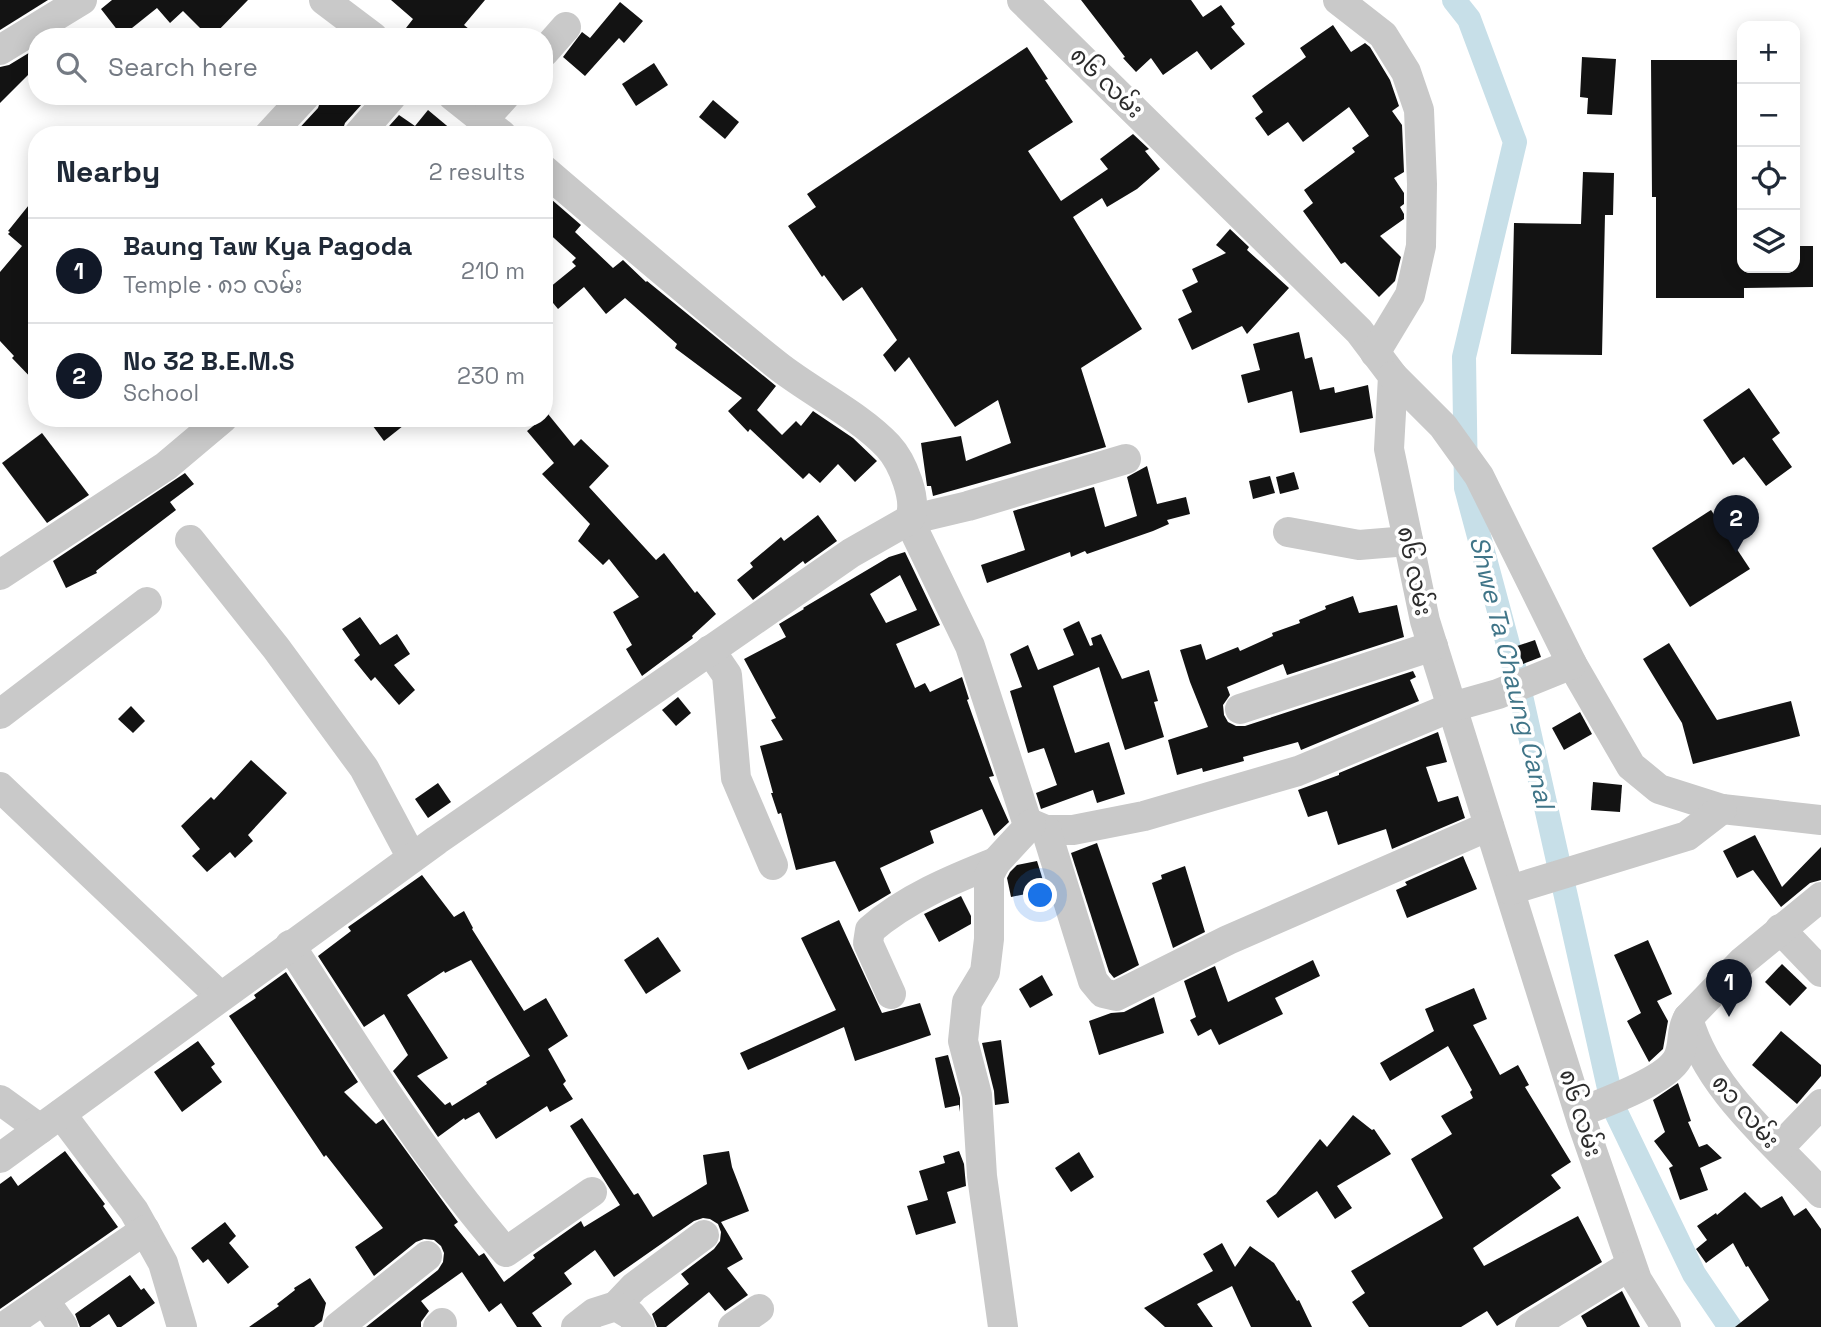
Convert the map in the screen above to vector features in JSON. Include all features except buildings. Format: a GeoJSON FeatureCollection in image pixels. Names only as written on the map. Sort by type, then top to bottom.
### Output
{"type":"FeatureCollection","features":[{"type":"Feature","properties":{"kind":"street"},"geometry":{"type":"LineString","coordinates":[[36,28],[82,0]]}},
{"type":"Feature","properties":{"kind":"street"},"geometry":{"type":"LineString","coordinates":[[324,0],[358,28]]}},
{"type":"Feature","properties":{"kind":"street","name":"၈၆ လမ်း"},"geometry":{"type":"LineString","coordinates":[[1022,0],[1340,313],[1393,376],[1389,449],[1425,621],[1489,826],[1521,887],[1599,1105],[1637,1280],[1667,1327]]}},
{"type":"Feature","properties":{"kind":"street"},"geometry":{"type":"LineString","coordinates":[[1338,0],[1383,35],[1406,72],[1419,110],[1421,246],[1410,295],[1375,353]]}},
{"type":"Feature","properties":{"kind":"street"},"geometry":{"type":"LineString","coordinates":[[553,42],[566,27]]}},
{"type":"Feature","properties":{"kind":"street"},"geometry":{"type":"LineString","coordinates":[[0,50],[28,33]]}},
{"type":"Feature","properties":{"kind":"street"},"geometry":{"type":"LineString","coordinates":[[277,126],[297,105]]}},
{"type":"Feature","properties":{"kind":"street"},"geometry":{"type":"LineString","coordinates":[[366,126],[384,105]]}},
{"type":"Feature","properties":{"kind":"street"},"geometry":{"type":"LineString","coordinates":[[465,105],[492,126]]}},
{"type":"Feature","properties":{"kind":"street"},"geometry":{"type":"LineString","coordinates":[[493,126],[502,105]]}},
{"type":"Feature","properties":{"kind":"street"},"geometry":{"type":"LineString","coordinates":[[553,178],[780,368],[845,412],[889,447],[910,487],[912,513],[909,520],[970,646],[1027,822],[1038,827],[1073,830],[1144,816],[1298,771],[1452,707],[1498,694],[1572,664]]}},
{"type":"Feature","properties":{"kind":"street"},"geometry":{"type":"LineString","coordinates":[[1393,376],[1443,426],[1479,476],[1572,664],[1631,766],[1660,789],[1722,809],[1821,820]]}},
{"type":"Feature","properties":{"kind":"street"},"geometry":{"type":"LineString","coordinates":[[0,575],[166,467],[213,427]]}},
{"type":"Feature","properties":{"kind":"street"},"geometry":{"type":"LineString","coordinates":[[0,1158],[412,858],[851,553],[909,520],[968,506],[1126,459]]}},
{"type":"Feature","properties":{"kind":"street"},"geometry":{"type":"LineString","coordinates":[[1288,532],[1359,545],[1408,541]]}},
{"type":"Feature","properties":{"kind":"street"},"geometry":{"type":"LineString","coordinates":[[190,540],[276,648],[364,768],[412,858]]}},
{"type":"Feature","properties":{"kind":"street"},"geometry":{"type":"LineString","coordinates":[[0,714],[147,602]]}},
{"type":"Feature","properties":{"kind":"street"},"geometry":{"type":"LineString","coordinates":[[1240,709],[1433,646]]}},
{"type":"Feature","properties":{"kind":"street"},"geometry":{"type":"LineString","coordinates":[[710,650],[727,675],[736,778],[773,865]]}},
{"type":"Feature","properties":{"kind":"street"},"geometry":{"type":"LineString","coordinates":[[0,787],[220,996]]}},
{"type":"Feature","properties":{"kind":"street"},"geometry":{"type":"LineString","coordinates":[[1521,887],[1687,836],[1722,809]]}},
{"type":"Feature","properties":{"kind":"street"},"geometry":{"type":"LineString","coordinates":[[1038,827],[1093,981],[1103,993],[1116,996],[1228,940],[1489,826]]}},
{"type":"Feature","properties":{"kind":"street"},"geometry":{"type":"LineString","coordinates":[[891,994],[868,943],[870,930],[882,919],[954,878],[996,862],[1038,827]]}},
{"type":"Feature","properties":{"kind":"street"},"geometry":{"type":"LineString","coordinates":[[996,862],[989,875],[989,939],[985,972],[967,1002],[963,1041],[976,1095],[982,1176],[1003,1327]]}},
{"type":"Feature","properties":{"kind":"street"},"geometry":{"type":"LineString","coordinates":[[1599,1105],[1671,1069],[1684,1048],[1683,1026],[1688,1018],[1743,961],[1821,897]]}},
{"type":"Feature","properties":{"kind":"street"},"geometry":{"type":"LineString","coordinates":[[1780,929],[1821,972]]}},
{"type":"Feature","properties":{"kind":"street"},"geometry":{"type":"LineString","coordinates":[[290,945],[380,1083],[468,1209],[506,1252],[592,1192]]}},
{"type":"Feature","properties":{"kind":"street","name":"၈၁ လမ်း"},"geometry":{"type":"LineString","coordinates":[[1688,1018],[1694,1039],[1719,1085],[1821,1193]]}},
{"type":"Feature","properties":{"kind":"street"},"geometry":{"type":"LineString","coordinates":[[0,1100],[50,1121],[134,1211],[163,1263],[182,1327]]}},
{"type":"Feature","properties":{"kind":"street"},"geometry":{"type":"LineString","coordinates":[[1779,1148],[1821,1104]]}},
{"type":"Feature","properties":{"kind":"street"},"geometry":{"type":"LineString","coordinates":[[4,1327],[145,1230]]}},
{"type":"Feature","properties":{"kind":"street"},"geometry":{"type":"LineString","coordinates":[[576,1327],[594,1313],[616,1306],[634,1287],[704,1235]]}},
{"type":"Feature","properties":{"kind":"street"},"geometry":{"type":"LineString","coordinates":[[338,1327],[427,1256]]}},
{"type":"Feature","properties":{"kind":"street"},"geometry":{"type":"LineString","coordinates":[[1530,1327],[1632,1265]]}},
{"type":"Feature","properties":{"kind":"street"},"geometry":{"type":"LineString","coordinates":[[44,1300],[63,1327]]}},
{"type":"Feature","properties":{"kind":"street"},"geometry":{"type":"LineString","coordinates":[[616,1306],[631,1315],[639,1327]]}},
{"type":"Feature","properties":{"kind":"street"},"geometry":{"type":"LineString","coordinates":[[733,1327],[759,1309]]}},
{"type":"Feature","properties":{"kind":"waterway","name":"Shwe Ta Chaung Canal"},"geometry":{"type":"LineString","coordinates":[[1454,0],[1469,19],[1515,142],[1464,357],[1466,488],[1517,678],[1613,1106],[1694,1274],[1730,1327]]}},
{"type":"Feature","properties":{"kind":"place","name":"No 32 B.E.M.S"},"geometry":{"type":"Point","coordinates":[1736,553]}},
{"type":"Feature","properties":{"kind":"place","name":"Baung Taw Kya Pagoda"},"geometry":{"type":"Point","coordinates":[1729,1017]}}]}
